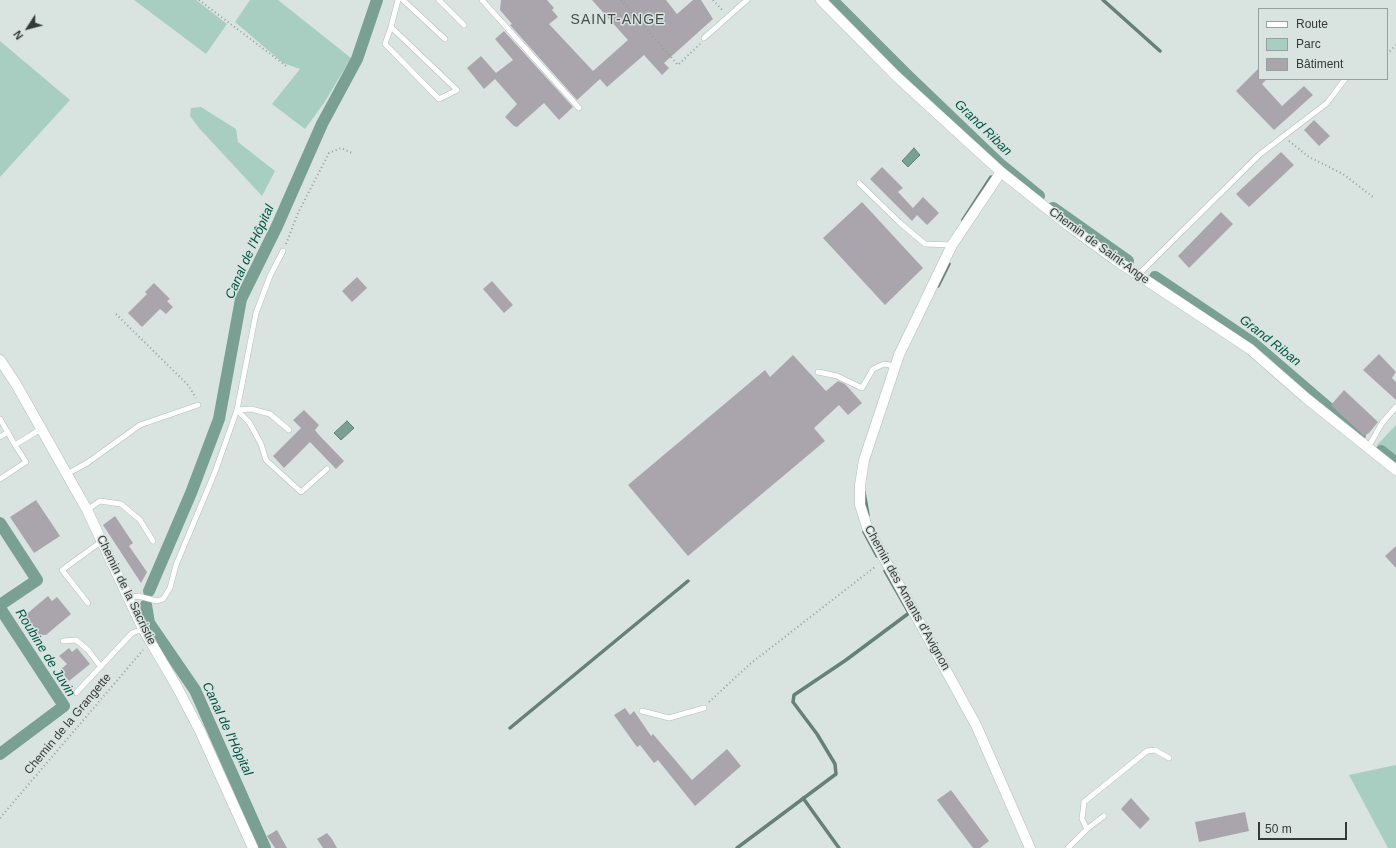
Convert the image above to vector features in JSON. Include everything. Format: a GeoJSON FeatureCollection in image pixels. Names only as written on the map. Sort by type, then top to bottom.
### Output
{"type":"FeatureCollection","features":[{"type":"Feature","properties":{"kind":"street","name":"Chemin de Saint-Ange"},"geometry":{"type":"LineString","coordinates":[[821,0],[896,76],[1001,172],[1068,226],[1138,275],[1250,349],[1306,398],[1369,446],[1396,470]]}},
{"type":"Feature","properties":{"kind":"street","name":"Chemin des Amants d'Avignon"},"geometry":{"type":"LineString","coordinates":[[1001,172],[952,245],[894,366],[871,436],[860,485],[860,505],[867,527],[976,725],[1030,848]]}},
{"type":"Feature","properties":{"kind":"street","name":"Chemin de la Sacristie"},"geometry":{"type":"LineString","coordinates":[[0,360],[87,510],[142,629],[178,687],[200,731],[253,848]]}},
{"type":"Feature","properties":{"kind":"lane"},"geometry":{"type":"LineString","coordinates":[[391,27],[457,90],[439,99],[384,44],[391,27],[398,0]]}},
{"type":"Feature","properties":{"kind":"lane"},"geometry":{"type":"LineString","coordinates":[[403,0],[445,39]]}},
{"type":"Feature","properties":{"kind":"lane"},"geometry":{"type":"LineString","coordinates":[[440,0],[464,25]]}},
{"type":"Feature","properties":{"kind":"lane"},"geometry":{"type":"LineString","coordinates":[[482,0],[579,108]]}},
{"type":"Feature","properties":{"kind":"lane"},"geometry":{"type":"LineString","coordinates":[[704,38],[747,0]]}},
{"type":"Feature","properties":{"kind":"lane"},"geometry":{"type":"LineString","coordinates":[[1138,275],[1259,155],[1327,103],[1343,80]]}},
{"type":"Feature","properties":{"kind":"lane"},"geometry":{"type":"LineString","coordinates":[[859,183],[899,222],[926,244],[952,245]]}},
{"type":"Feature","properties":{"kind":"lane"},"geometry":{"type":"LineString","coordinates":[[128,598],[138,596],[157,601],[163,599],[170,588],[176,565],[215,472],[237,410],[256,313],[270,276],[283,250]]}},
{"type":"Feature","properties":{"kind":"lane"},"geometry":{"type":"LineString","coordinates":[[818,372],[837,376],[862,388],[873,369],[884,364],[894,366]]}},
{"type":"Feature","properties":{"kind":"lane"},"geometry":{"type":"LineString","coordinates":[[67,474],[86,463],[140,424],[198,405]]}},
{"type":"Feature","properties":{"kind":"lane"},"geometry":{"type":"LineString","coordinates":[[1369,446],[1382,424],[1396,408]]}},
{"type":"Feature","properties":{"kind":"lane"},"geometry":{"type":"LineString","coordinates":[[237,410],[250,409],[270,414],[289,430]]}},
{"type":"Feature","properties":{"kind":"lane"},"geometry":{"type":"LineString","coordinates":[[237,410],[249,422],[261,444],[266,460],[301,492],[327,468]]}},
{"type":"Feature","properties":{"kind":"lane"},"geometry":{"type":"LineString","coordinates":[[0,419],[26,462],[0,479]]}},
{"type":"Feature","properties":{"kind":"lane"},"geometry":{"type":"LineString","coordinates":[[15,445],[41,429]]}},
{"type":"Feature","properties":{"kind":"lane"},"geometry":{"type":"LineString","coordinates":[[0,437],[8,432]]}},
{"type":"Feature","properties":{"kind":"lane"},"geometry":{"type":"LineString","coordinates":[[87,510],[100,501],[122,504],[140,520],[153,541]]}},
{"type":"Feature","properties":{"kind":"lane"},"geometry":{"type":"LineString","coordinates":[[88,603],[62,570],[102,541]]}},
{"type":"Feature","properties":{"kind":"lane"},"geometry":{"type":"LineString","coordinates":[[76,693],[132,633],[142,629]]}},
{"type":"Feature","properties":{"kind":"lane"},"geometry":{"type":"LineString","coordinates":[[64,641],[76,640],[88,650],[100,667]]}},
{"type":"Feature","properties":{"kind":"lane"},"geometry":{"type":"LineString","coordinates":[[642,711],[669,718],[704,708]]}},
{"type":"Feature","properties":{"kind":"lane"},"geometry":{"type":"LineString","coordinates":[[1087,829],[1082,819],[1084,802],[1147,751],[1155,750],[1169,758]]}},
{"type":"Feature","properties":{"kind":"lane"},"geometry":{"type":"LineString","coordinates":[[1068,848],[1087,829],[1104,816]]}},
{"type":"Feature","properties":{"kind":"path"},"geometry":{"type":"LineString","coordinates":[[199,0],[286,66]]}},
{"type":"Feature","properties":{"kind":"path"},"geometry":{"type":"LineString","coordinates":[[621,0],[678,65],[704,38]]}},
{"type":"Feature","properties":{"kind":"path"},"geometry":{"type":"LineString","coordinates":[[713,0],[728,17]]}},
{"type":"Feature","properties":{"kind":"path"},"geometry":{"type":"LineString","coordinates":[[1388,53],[1396,45]]}},
{"type":"Feature","properties":{"kind":"path"},"geometry":{"type":"LineString","coordinates":[[1283,137],[1309,156],[1343,174],[1373,197]]}},
{"type":"Feature","properties":{"kind":"path"},"geometry":{"type":"LineString","coordinates":[[283,250],[298,213],[329,152],[341,148],[352,153]]}},
{"type":"Feature","properties":{"kind":"path"},"geometry":{"type":"LineString","coordinates":[[116,314],[188,385],[195,394],[198,405]]}},
{"type":"Feature","properties":{"kind":"path"},"geometry":{"type":"LineString","coordinates":[[704,708],[750,664],[872,569],[886,561]]}},
{"type":"Feature","properties":{"kind":"path","name":"Chemin de la Grangette"},"geometry":{"type":"LineString","coordinates":[[0,818],[150,641]]}},
{"type":"Feature","properties":{"kind":"green space"},"geometry":{"type":"Polygon","coordinates":[[[134,0],[196,0],[227,24],[206,54],[134,0]]]}},
{"type":"Feature","properties":{"kind":"green space"},"geometry":{"type":"Polygon","coordinates":[[[250,0],[278,0],[351,58],[324,103],[305,129],[272,104],[300,69],[283,63],[235,22],[250,0]]]}},
{"type":"Feature","properties":{"kind":"green space"},"geometry":{"type":"Polygon","coordinates":[[[0,41],[70,100],[0,177],[0,41]]]}},
{"type":"Feature","properties":{"kind":"green space"},"geometry":{"type":"Polygon","coordinates":[[[201,107],[236,129],[238,142],[275,171],[262,196],[199,128],[190,116],[191,108],[201,107]]]}},
{"type":"Feature","properties":{"kind":"green space"},"geometry":{"type":"Polygon","coordinates":[[[1396,425],[1396,461],[1377,445],[1396,425]]]}},
{"type":"Feature","properties":{"kind":"green space"},"geometry":{"type":"Polygon","coordinates":[[[1396,765],[1396,848],[1388,848],[1349,775],[1396,765]]]}},
{"type":"Feature","properties":{"kind":"shaded area"},"geometry":{"type":"Polygon","coordinates":[[[914,148],[920,155],[908,167],[902,161],[914,148]]]}},
{"type":"Feature","properties":{"kind":"shaded area"},"geometry":{"type":"Polygon","coordinates":[[[347,421],[354,428],[341,440],[334,433],[347,421]]]}},
{"type":"Feature","properties":{"kind":"building"},"geometry":{"type":"Polygon","coordinates":[[[501,0],[547,0],[554,8],[552,10],[558,17],[549,24],[593,71],[628,40],[592,0],[666,0],[677,14],[693,0],[701,0],[713,19],[664,63],[669,68],[662,75],[644,55],[607,87],[600,79],[577,100],[510,25],[512,24],[500,10],[501,0]]]}},
{"type":"Feature","properties":{"kind":"building"},"geometry":{"type":"Polygon","coordinates":[[[504,31],[573,107],[559,120],[544,103],[517,127],[514,126],[505,117],[517,104],[495,79],[484,89],[467,68],[481,56],[496,73],[513,60],[495,39],[504,31]]]}},
{"type":"Feature","properties":{"kind":"building"},"geometry":{"type":"Polygon","coordinates":[[[1258,69],[1258,80],[1266,80],[1262,84],[1282,106],[1304,86],[1313,95],[1274,130],[1236,91],[1258,69]]]}},
{"type":"Feature","properties":{"kind":"building"},"geometry":{"type":"Polygon","coordinates":[[[1314,120],[1330,136],[1319,146],[1304,130],[1314,120]]]}},
{"type":"Feature","properties":{"kind":"building"},"geometry":{"type":"Polygon","coordinates":[[[1281,152],[1294,165],[1249,207],[1236,194],[1281,152]]]}},
{"type":"Feature","properties":{"kind":"building"},"geometry":{"type":"Polygon","coordinates":[[[882,167],[903,188],[898,192],[913,208],[923,197],[939,213],[927,225],[917,215],[912,221],[870,179],[882,167]]]}},
{"type":"Feature","properties":{"kind":"building"},"geometry":{"type":"Polygon","coordinates":[[[862,202],[923,268],[885,305],[823,238],[862,202]]]}},
{"type":"Feature","properties":{"kind":"building"},"geometry":{"type":"Polygon","coordinates":[[[1221,212],[1233,224],[1189,268],[1178,256],[1221,212]]]}},
{"type":"Feature","properties":{"kind":"building"},"geometry":{"type":"Polygon","coordinates":[[[357,277],[367,288],[352,302],[342,291],[357,277]]]}},
{"type":"Feature","properties":{"kind":"building"},"geometry":{"type":"Polygon","coordinates":[[[492,281],[513,305],[504,313],[483,289],[492,281]]]}},
{"type":"Feature","properties":{"kind":"building"},"geometry":{"type":"Polygon","coordinates":[[[154,283],[170,299],[167,301],[173,307],[166,314],[160,309],[142,327],[128,313],[147,294],[145,292],[154,283]]]}},
{"type":"Feature","properties":{"kind":"building"},"geometry":{"type":"Polygon","coordinates":[[[1379,354],[1396,372],[1392,378],[1396,382],[1396,400],[1363,370],[1379,354]]]}},
{"type":"Feature","properties":{"kind":"building"},"geometry":{"type":"Polygon","coordinates":[[[793,355],[826,391],[838,381],[845,384],[862,403],[848,415],[839,405],[814,428],[825,441],[688,556],[628,485],[765,370],[770,377],[793,355]]]}},
{"type":"Feature","properties":{"kind":"building"},"geometry":{"type":"Polygon","coordinates":[[[1344,390],[1378,422],[1369,433],[1364,436],[1331,405],[1344,390]]]}},
{"type":"Feature","properties":{"kind":"building"},"geometry":{"type":"Polygon","coordinates":[[[304,410],[319,425],[315,430],[318,434],[344,461],[336,469],[310,442],[284,468],[273,456],[301,428],[293,420],[304,410]]]}},
{"type":"Feature","properties":{"kind":"building"},"geometry":{"type":"Polygon","coordinates":[[[36,500],[60,536],[34,553],[10,517],[36,500]]]}},
{"type":"Feature","properties":{"kind":"building"},"geometry":{"type":"Polygon","coordinates":[[[115,516],[133,543],[129,546],[147,572],[141,583],[103,525],[115,516]]]}},
{"type":"Feature","properties":{"kind":"building"},"geometry":{"type":"Polygon","coordinates":[[[1396,546],[1396,568],[1385,556],[1396,546]]]}},
{"type":"Feature","properties":{"kind":"building"},"geometry":{"type":"Polygon","coordinates":[[[48,596],[52,601],[57,597],[71,614],[46,635],[39,635],[23,617],[48,596]]]}},
{"type":"Feature","properties":{"kind":"building"},"geometry":{"type":"Polygon","coordinates":[[[69,648],[72,652],[77,648],[90,664],[69,681],[60,670],[67,664],[59,656],[69,648]]]}},
{"type":"Feature","properties":{"kind":"building"},"geometry":{"type":"Polygon","coordinates":[[[625,708],[630,715],[634,711],[651,736],[653,734],[692,780],[727,749],[741,766],[695,806],[658,760],[654,763],[640,745],[637,747],[614,715],[625,708]]]}},
{"type":"Feature","properties":{"kind":"building"},"geometry":{"type":"Polygon","coordinates":[[[951,790],[989,841],[980,848],[973,848],[937,800],[951,790]]]}},
{"type":"Feature","properties":{"kind":"building"},"geometry":{"type":"Polygon","coordinates":[[[1131,798],[1150,819],[1140,829],[1121,809],[1131,798]]]}},
{"type":"Feature","properties":{"kind":"building"},"geometry":{"type":"Polygon","coordinates":[[[1245,812],[1249,831],[1199,842],[1195,822],[1245,812]]]}},
{"type":"Feature","properties":{"kind":"building"},"geometry":{"type":"Polygon","coordinates":[[[277,830],[287,848],[275,848],[267,836],[277,830]]]}},
{"type":"Feature","properties":{"kind":"building"},"geometry":{"type":"Polygon","coordinates":[[[327,833],[337,848],[323,848],[317,839],[327,833]]]}},
{"type":"Feature","properties":{"kind":"waterway","name":"Canal de l'Hôpital"},"geometry":{"type":"LineString","coordinates":[[149,591],[191,493],[219,419],[241,299],[277,226],[322,124],[357,59],[377,0]]}},
{"type":"Feature","properties":{"kind":"waterway","name":"Grand Riban"},"geometry":{"type":"LineString","coordinates":[[832,0],[908,76],[1001,165],[1039,196]]}},
{"type":"Feature","properties":{"kind":"waterway"},"geometry":{"type":"LineString","coordinates":[[1103,0],[1160,51]]}},
{"type":"Feature","properties":{"kind":"waterway"},"geometry":{"type":"LineString","coordinates":[[963,220],[991,177]]}},
{"type":"Feature","properties":{"kind":"waterway","name":"Grand Riban"},"geometry":{"type":"LineString","coordinates":[[1053,208],[1128,261]]}},
{"type":"Feature","properties":{"kind":"waterway"},"geometry":{"type":"LineString","coordinates":[[938,286],[949,264]]}},
{"type":"Feature","properties":{"kind":"waterway","name":"Grand Riban"},"geometry":{"type":"LineString","coordinates":[[1155,277],[1253,343],[1360,435]]}},
{"type":"Feature","properties":{"kind":"waterway","name":"Grand Riban"},"geometry":{"type":"LineString","coordinates":[[1381,451],[1396,463]]}},
{"type":"Feature","properties":{"kind":"waterway"},"geometry":{"type":"LineString","coordinates":[[864,492],[868,515]]}},
{"type":"Feature","properties":{"kind":"waterway","name":"Roubine de Juvin"},"geometry":{"type":"LineString","coordinates":[[0,523],[37,580],[0,605]]}},
{"type":"Feature","properties":{"kind":"waterway"},"geometry":{"type":"LineString","coordinates":[[864,532],[877,556]]}},
{"type":"Feature","properties":{"kind":"waterway"},"geometry":{"type":"LineString","coordinates":[[737,848],[836,774],[835,764],[817,734],[793,702],[794,695],[846,660],[909,613],[885,571]]}},
{"type":"Feature","properties":{"kind":"waterway"},"geometry":{"type":"LineString","coordinates":[[510,728],[688,581]]}},
{"type":"Feature","properties":{"kind":"waterway","name":"Canal de l'Hôpital"},"geometry":{"type":"LineString","coordinates":[[146,605],[149,623],[195,690],[265,848]]}},
{"type":"Feature","properties":{"kind":"waterway","name":"Roubine de Juvin"},"geometry":{"type":"LineString","coordinates":[[0,608],[64,706],[0,754]]}},
{"type":"Feature","properties":{"kind":"waterway"},"geometry":{"type":"LineString","coordinates":[[803,798],[839,848]]}},
{"type":"Feature","properties":{"kind":"district","name":"SAINT-ANGE"},"geometry":{"type":"Point","coordinates":[618,20]}}]}
